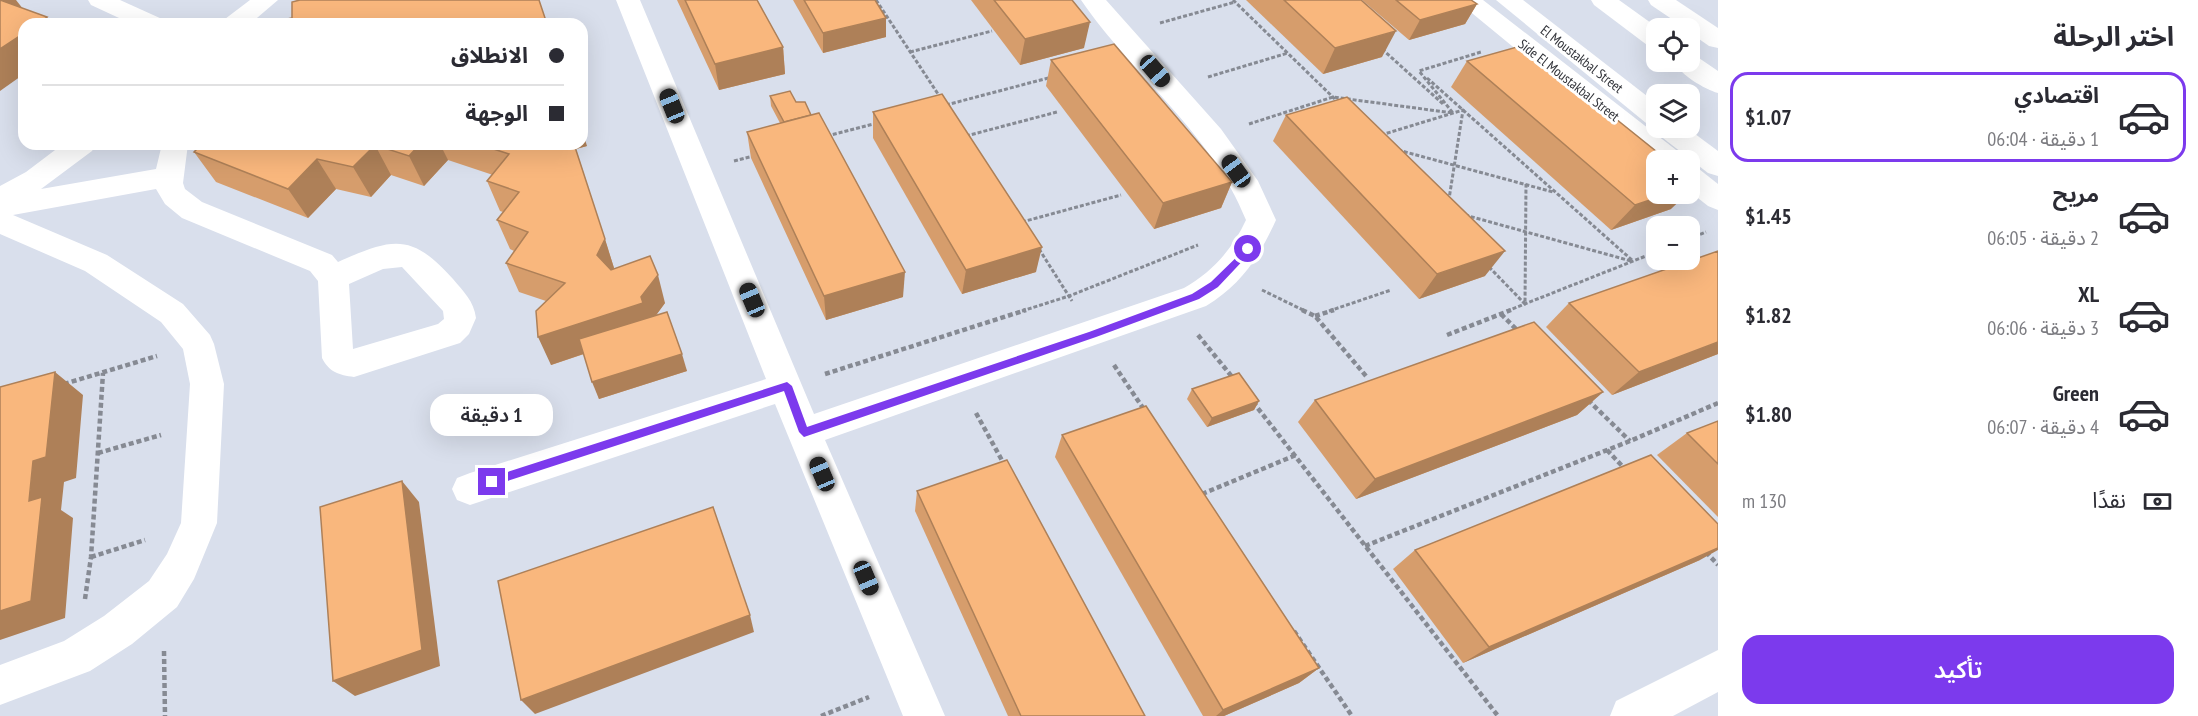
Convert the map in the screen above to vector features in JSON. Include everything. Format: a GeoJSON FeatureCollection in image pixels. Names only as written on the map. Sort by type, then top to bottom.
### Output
{"type":"FeatureCollection","features":[{"type":"Feature","properties":{"kind":"street"},"geometry":{"type":"LineString","coordinates":[[100,0],[140,18]]}},
{"type":"Feature","properties":{"kind":"street"},"geometry":{"type":"LineString","coordinates":[[242,18],[266,0]]}},
{"type":"Feature","properties":{"kind":"street"},"geometry":{"type":"LineString","coordinates":[[628,0],[804,432],[924,716]]}},
{"type":"Feature","properties":{"kind":"street"},"geometry":{"type":"LineString","coordinates":[[804,432],[958,381],[1195,297],[1227,273],[1248,249],[1262,220],[1248,188],[1211,136],[1093,0]]}},
{"type":"Feature","properties":{"kind":"street","name":"Side El Moustakbal Street"},"geometry":{"type":"LineString","coordinates":[[1468,0],[1657,150]]}},
{"type":"Feature","properties":{"kind":"street","name":"El Moustakbal Street"},"geometry":{"type":"LineString","coordinates":[[1508,0],[1646,109]]}},
{"type":"Feature","properties":{"kind":"street"},"geometry":{"type":"LineString","coordinates":[[1603,0],[1646,32]]}},
{"type":"Feature","properties":{"kind":"street"},"geometry":{"type":"LineString","coordinates":[[1660,0],[1718,40]]}},
{"type":"Feature","properties":{"kind":"street"},"geometry":{"type":"LineString","coordinates":[[1700,71],[1718,84]]}},
{"type":"Feature","properties":{"kind":"street"},"geometry":{"type":"LineString","coordinates":[[1682,138],[1718,166]]}},
{"type":"Feature","properties":{"kind":"street"},"geometry":{"type":"LineString","coordinates":[[0,199],[36,179],[74,150]]}},
{"type":"Feature","properties":{"kind":"street"},"geometry":{"type":"LineString","coordinates":[[174,150],[168,177],[176,200],[184,206],[321,263],[333,278]]}},
{"type":"Feature","properties":{"kind":"street"},"geometry":{"type":"LineString","coordinates":[[0,207],[168,177]]}},
{"type":"Feature","properties":{"kind":"street"},"geometry":{"type":"LineString","coordinates":[[1700,185],[1718,199]]}},
{"type":"Feature","properties":{"kind":"street"},"geometry":{"type":"LineString","coordinates":[[0,222],[96,263],[172,313],[198,344],[207,384],[199,523],[182,566],[163,594],[118,630],[76,657],[0,686]]}},
{"type":"Feature","properties":{"kind":"street"},"geometry":{"type":"LineString","coordinates":[[470,489],[787,386]]}},
{"type":"Feature","properties":{"kind":"street"},"geometry":{"type":"LineString","coordinates":[[1631,716],[1718,670]]}},
{"type":"Feature","properties":{"kind":"path"},"geometry":{"type":"LineString","coordinates":[[1122,33],[1234,1],[1341,105]]}},
{"type":"Feature","properties":{"kind":"path"},"geometry":{"type":"LineString","coordinates":[[910,52],[992,31]]}},
{"type":"Feature","properties":{"kind":"path"},"geometry":{"type":"LineString","coordinates":[[1419,71],[1519,40]]}},
{"type":"Feature","properties":{"kind":"path"},"geometry":{"type":"LineString","coordinates":[[1377,45],[1453,113]]}},
{"type":"Feature","properties":{"kind":"path"},"geometry":{"type":"LineString","coordinates":[[1170,88],[1288,53]]}},
{"type":"Feature","properties":{"kind":"path"},"geometry":{"type":"LineString","coordinates":[[1419,71],[1633,261]]}},
{"type":"Feature","properties":{"kind":"path"},"geometry":{"type":"LineString","coordinates":[[1419,71],[1453,113]]}},
{"type":"Feature","properties":{"kind":"path"},"geometry":{"type":"LineString","coordinates":[[945,105],[1059,75]]}},
{"type":"Feature","properties":{"kind":"path"},"geometry":{"type":"LineString","coordinates":[[1211,136],[1333,97],[1453,113]]}},
{"type":"Feature","properties":{"kind":"path"},"geometry":{"type":"LineString","coordinates":[[1376,137],[1463,110]]}},
{"type":"Feature","properties":{"kind":"path"},"geometry":{"type":"LineString","coordinates":[[1447,210],[1463,110]]}},
{"type":"Feature","properties":{"kind":"path"},"geometry":{"type":"LineString","coordinates":[[965,136],[1057,112]]}},
{"type":"Feature","properties":{"kind":"path"},"geometry":{"type":"LineString","coordinates":[[821,138],[877,123]]}},
{"type":"Feature","properties":{"kind":"path"},"geometry":{"type":"LineString","coordinates":[[1388,147],[1556,192]]}},
{"type":"Feature","properties":{"kind":"path"},"geometry":{"type":"LineString","coordinates":[[698,170],[754,155]]}},
{"type":"Feature","properties":{"kind":"path"},"geometry":{"type":"LineString","coordinates":[[1526,184],[1526,304]]}},
{"type":"Feature","properties":{"kind":"path"},"geometry":{"type":"LineString","coordinates":[[1022,222],[1121,195]]}},
{"type":"Feature","properties":{"kind":"path"},"geometry":{"type":"LineString","coordinates":[[1458,213],[1633,261]]}},
{"type":"Feature","properties":{"kind":"path"},"geometry":{"type":"LineString","coordinates":[[787,386],[1069,296],[1262,220]]}},
{"type":"Feature","properties":{"kind":"path"},"geometry":{"type":"LineString","coordinates":[[1447,334],[1646,256]]}},
{"type":"Feature","properties":{"kind":"path"},"geometry":{"type":"LineString","coordinates":[[1485,263],[1526,304]]}},
{"type":"Feature","properties":{"kind":"path"},"geometry":{"type":"LineString","coordinates":[[1227,273],[1316,316],[1366,376]]}},
{"type":"Feature","properties":{"kind":"path"},"geometry":{"type":"LineString","coordinates":[[1316,316],[1391,290]]}},
{"type":"Feature","properties":{"kind":"path"},"geometry":{"type":"LineString","coordinates":[[1173,304],[1238,384]]}},
{"type":"Feature","properties":{"kind":"path"},"geometry":{"type":"LineString","coordinates":[[1501,314],[1525,338]]}},
{"type":"Feature","properties":{"kind":"path"},"geometry":{"type":"LineString","coordinates":[[57,386],[198,344]]}},
{"type":"Feature","properties":{"kind":"path"},"geometry":{"type":"LineString","coordinates":[[76,657],[91,557],[103,373]]}},
{"type":"Feature","properties":{"kind":"path"},"geometry":{"type":"LineString","coordinates":[[958,381],[1010,475]]}},
{"type":"Feature","properties":{"kind":"path"},"geometry":{"type":"LineString","coordinates":[[1245,393],[1296,455],[1498,716]]}},
{"type":"Feature","properties":{"kind":"path"},"geometry":{"type":"LineString","coordinates":[[1581,393],[1630,441]]}},
{"type":"Feature","properties":{"kind":"path"},"geometry":{"type":"LineString","coordinates":[[1365,546],[1630,441],[1718,403]]}},
{"type":"Feature","properties":{"kind":"path"},"geometry":{"type":"LineString","coordinates":[[98,453],[205,422]]}},
{"type":"Feature","properties":{"kind":"path"},"geometry":{"type":"LineString","coordinates":[[1607,450],[1631,475]]}},
{"type":"Feature","properties":{"kind":"path"},"geometry":{"type":"LineString","coordinates":[[1202,494],[1296,455]]}},
{"type":"Feature","properties":{"kind":"path"},"geometry":{"type":"LineString","coordinates":[[1702,548],[1718,565]]}},
{"type":"Feature","properties":{"kind":"path"},"geometry":{"type":"LineString","coordinates":[[163,594],[165,716]]}},
{"type":"Feature","properties":{"kind":"path"},"geometry":{"type":"LineString","coordinates":[[821,716],[909,681]]}},
{"type":"Feature","properties":{"kind":"building"},"geometry":{"type":"Polygon","coordinates":[[[0,0],[47,17],[18,18],[18,37],[0,49],[0,0]]]}},
{"type":"Feature","properties":{"kind":"building"},"geometry":{"type":"Polygon","coordinates":[[[300,0],[539,0],[545,18],[292,18],[292,2],[300,0]]]}},
{"type":"Feature","properties":{"kind":"building"},"geometry":{"type":"Polygon","coordinates":[[[685,0],[757,0],[783,47],[715,64],[685,0]]]}},
{"type":"Feature","properties":{"kind":"building"},"geometry":{"type":"Polygon","coordinates":[[[804,0],[875,0],[886,18],[823,33],[804,0]]]}},
{"type":"Feature","properties":{"kind":"building"},"geometry":{"type":"Polygon","coordinates":[[[994,0],[1072,0],[1090,22],[1025,39],[994,0]]]}},
{"type":"Feature","properties":{"kind":"building"},"geometry":{"type":"Polygon","coordinates":[[[1284,0],[1361,0],[1396,31],[1335,48],[1284,0]]]}},
{"type":"Feature","properties":{"kind":"building"},"geometry":{"type":"Polygon","coordinates":[[[1396,0],[1471,0],[1477,4],[1420,20],[1396,0]]]}},
{"type":"Feature","properties":{"kind":"building"},"geometry":{"type":"Polygon","coordinates":[[[1114,44],[1232,182],[1163,203],[1051,60],[1114,44]]]}},
{"type":"Feature","properties":{"kind":"building"},"geometry":{"type":"Polygon","coordinates":[[[1524,45],[1655,150],[1646,150],[1646,201],[1635,205],[1467,61],[1524,45]]]}},
{"type":"Feature","properties":{"kind":"building"},"geometry":{"type":"Polygon","coordinates":[[[790,91],[796,102],[805,102],[811,115],[784,122],[770,96],[790,91]]]}},
{"type":"Feature","properties":{"kind":"building"},"geometry":{"type":"Polygon","coordinates":[[[942,94],[1042,247],[966,270],[873,112],[942,94]]]}},
{"type":"Feature","properties":{"kind":"building"},"geometry":{"type":"Polygon","coordinates":[[[1347,97],[1505,251],[1437,274],[1286,115],[1347,97]]]}},
{"type":"Feature","properties":{"kind":"building"},"geometry":{"type":"Polygon","coordinates":[[[819,113],[905,272],[824,296],[747,132],[819,113]]]}},
{"type":"Feature","properties":{"kind":"building"},"geometry":{"type":"Polygon","coordinates":[[[196,150],[370,150],[353,167],[317,159],[288,189],[194,152],[196,150]]]}},
{"type":"Feature","properties":{"kind":"building"},"geometry":{"type":"Polygon","coordinates":[[[390,150],[414,150],[409,156],[390,150]]]}},
{"type":"Feature","properties":{"kind":"building"},"geometry":{"type":"Polygon","coordinates":[[[497,150],[576,150],[605,239],[597,255],[611,270],[650,256],[658,275],[641,297],[643,303],[538,337],[536,311],[565,283],[506,263],[528,232],[497,220],[519,192],[487,181],[509,154],[497,150]]]}},
{"type":"Feature","properties":{"kind":"building"},"geometry":{"type":"Polygon","coordinates":[[[1718,251],[1718,342],[1639,372],[1569,303],[1664,270],[1700,270],[1700,257],[1718,251]]]}},
{"type":"Feature","properties":{"kind":"building"},"geometry":{"type":"Polygon","coordinates":[[[667,312],[682,354],[592,382],[579,339],[667,312]]]}},
{"type":"Feature","properties":{"kind":"building"},"geometry":{"type":"Polygon","coordinates":[[[1534,322],[1603,392],[1375,479],[1315,400],[1534,322]]]}},
{"type":"Feature","properties":{"kind":"building"},"geometry":{"type":"Polygon","coordinates":[[[55,372],[46,457],[33,461],[29,501],[42,497],[31,601],[0,611],[0,387],[55,372]]]}},
{"type":"Feature","properties":{"kind":"building"},"geometry":{"type":"Polygon","coordinates":[[[1239,373],[1259,401],[1212,418],[1192,389],[1239,373]]]}},
{"type":"Feature","properties":{"kind":"building"},"geometry":{"type":"Polygon","coordinates":[[[1146,406],[1319,668],[1223,710],[1062,435],[1146,406]]]}},
{"type":"Feature","properties":{"kind":"building"},"geometry":{"type":"Polygon","coordinates":[[[1718,421],[1718,464],[1687,433],[1718,421]]]}},
{"type":"Feature","properties":{"kind":"building"},"geometry":{"type":"Polygon","coordinates":[[[1651,455],[1718,524],[1718,548],[1489,647],[1415,550],[1651,455]]]}},
{"type":"Feature","properties":{"kind":"building"},"geometry":{"type":"Polygon","coordinates":[[[1007,460],[1145,716],[1021,716],[917,491],[1007,460]]]}},
{"type":"Feature","properties":{"kind":"building"},"geometry":{"type":"Polygon","coordinates":[[[402,481],[422,650],[333,681],[320,507],[402,481]]]}},
{"type":"Feature","properties":{"kind":"building"},"geometry":{"type":"Polygon","coordinates":[[[713,507],[750,615],[521,700],[498,581],[713,507]]]}},
{"type":"Feature","properties":{"kind":"route"},"geometry":{"type":"LineString","coordinates":[[492,482],[787,386],[804,432],[958,381],[1195,297],[1215,285],[1248,249]]}}]}
